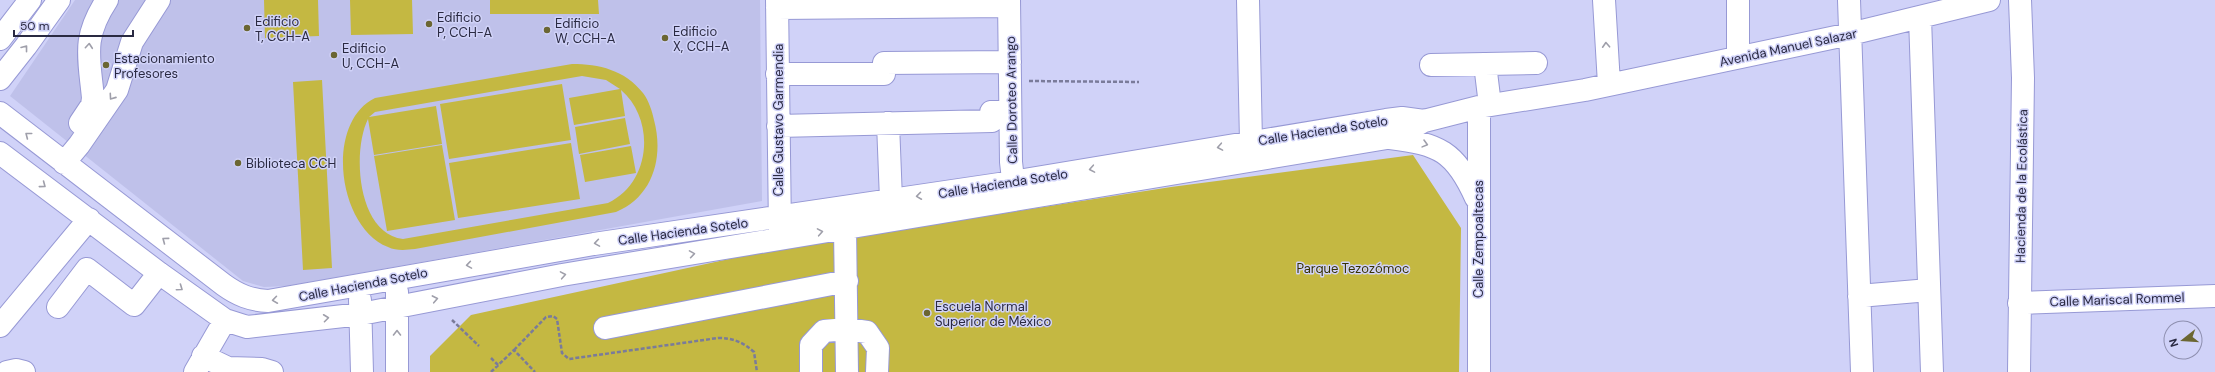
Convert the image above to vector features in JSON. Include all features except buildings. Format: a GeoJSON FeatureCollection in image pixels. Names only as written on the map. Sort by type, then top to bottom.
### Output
{"type":"FeatureCollection","features":[{"type":"Feature","properties":{"kind":"street"},"geometry":{"type":"LineString","coordinates":[[0,39],[30,0]]}},
{"type":"Feature","properties":{"kind":"street"},"geometry":{"type":"LineString","coordinates":[[0,78],[26,46],[59,0]]}},
{"type":"Feature","properties":{"kind":"street"},"geometry":{"type":"LineString","coordinates":[[60,160],[92,106],[93,98],[88,53],[89,40],[96,17],[107,0]]}},
{"type":"Feature","properties":{"kind":"street"},"geometry":{"type":"LineString","coordinates":[[60,160],[79,145],[118,90],[132,42],[159,0]]}},
{"type":"Feature","properties":{"kind":"street"},"geometry":{"type":"LineString","coordinates":[[1248,0],[1251,142]]}},
{"type":"Feature","properties":{"kind":"street"},"geometry":{"type":"LineString","coordinates":[[1604,0],[1609,84]]}},
{"type":"Feature","properties":{"kind":"street"},"geometry":{"type":"LineString","coordinates":[[1738,0],[1738,57]]}},
{"type":"Feature","properties":{"kind":"street"},"geometry":{"type":"LineString","coordinates":[[1849,0],[1862,372]]}},
{"type":"Feature","properties":{"kind":"street","name":"Avenida Manuel Salazar"},"geometry":{"type":"LineString","coordinates":[[1585,90],[1850,34],[1989,0]]}},
{"type":"Feature","properties":{"kind":"street","name":"Hacienda de la Ecolástica"},"geometry":{"type":"LineString","coordinates":[[2019,372],[2024,78],[2020,0]]}},
{"type":"Feature","properties":{"kind":"street"},"geometry":{"type":"LineString","coordinates":[[778,4],[1010,3]]}},
{"type":"Feature","properties":{"kind":"street","name":"Calle Doroteo Arango"},"geometry":{"type":"LineString","coordinates":[[1010,3],[1011,162],[1014,191]]}},
{"type":"Feature","properties":{"kind":"street","name":"Calle Gustavo Garmendia"},"geometry":{"type":"LineString","coordinates":[[778,4],[779,217],[782,240]]}},
{"type":"Feature","properties":{"kind":"street"},"geometry":{"type":"LineString","coordinates":[[1920,17],[1932,372]]}},
{"type":"Feature","properties":{"kind":"street"},"geometry":{"type":"LineString","coordinates":[[778,74],[884,74],[884,63],[1010,72]]}},
{"type":"Feature","properties":{"kind":"street"},"geometry":{"type":"LineString","coordinates":[[1432,65],[1536,63]]}},
{"type":"Feature","properties":{"kind":"street","name":"Calle Zempoaltecas"},"geometry":{"type":"LineString","coordinates":[[1479,372],[1478,202],[1485,106],[1484,64]]}},
{"type":"Feature","properties":{"kind":"street","name":"Calle Hacienda Sotelo"},"geometry":{"type":"LineString","coordinates":[[0,113],[237,294],[255,300],[268,301],[396,277],[586,245],[890,200],[1014,191],[1387,138],[1403,133],[1424,121],[1485,106],[1585,90]]}},
{"type":"Feature","properties":{"kind":"street"},"geometry":{"type":"LineString","coordinates":[[778,126],[992,121],[992,112],[1010,112]]}},
{"type":"Feature","properties":{"kind":"street","name":"Calle Hacienda Sotelo"},"geometry":{"type":"LineString","coordinates":[[0,153],[159,273],[226,320],[247,327],[361,314],[562,275],[782,240],[1251,142],[1402,118],[1424,121]]}},
{"type":"Feature","properties":{"kind":"street"},"geometry":{"type":"LineString","coordinates":[[888,123],[890,200]]}},
{"type":"Feature","properties":{"kind":"street"},"geometry":{"type":"LineString","coordinates":[[1387,138],[1430,144],[1450,156],[1466,175],[1478,202]]}},
{"type":"Feature","properties":{"kind":"street"},"geometry":{"type":"LineString","coordinates":[[0,326],[89,219]]}},
{"type":"Feature","properties":{"kind":"street"},"geometry":{"type":"LineString","coordinates":[[845,228],[847,281],[847,372]]}},
{"type":"Feature","properties":{"kind":"street"},"geometry":{"type":"LineString","coordinates":[[58,307],[86,269],[134,305],[159,273]]}},
{"type":"Feature","properties":{"kind":"street"},"geometry":{"type":"LineString","coordinates":[[396,277],[397,372]]}},
{"type":"Feature","properties":{"kind":"street"},"geometry":{"type":"LineString","coordinates":[[605,328],[847,281]]}},
{"type":"Feature","properties":{"kind":"street"},"geometry":{"type":"LineString","coordinates":[[359,285],[362,372]]}},
{"type":"Feature","properties":{"kind":"street"},"geometry":{"type":"LineString","coordinates":[[1859,296],[1929,290]]}},
{"type":"Feature","properties":{"kind":"street","name":"Calle Mariscal Rommel"},"geometry":{"type":"LineString","coordinates":[[2019,303],[2215,296]]}},
{"type":"Feature","properties":{"kind":"street"},"geometry":{"type":"LineString","coordinates":[[226,320],[199,364],[228,368],[262,369],[272,372]]}},
{"type":"Feature","properties":{"kind":"street"},"geometry":{"type":"LineString","coordinates":[[811,372],[811,345],[824,331],[847,330],[867,332],[878,348],[877,372]]}},
{"type":"Feature","properties":{"kind":"street"},"geometry":{"type":"LineString","coordinates":[[7,372],[16,370],[24,372]]}},
{"type":"Feature","properties":{"kind":"path"},"geometry":{"type":"LineString","coordinates":[[1010,72],[1139,82]]}},
{"type":"Feature","properties":{"kind":"path"},"geometry":{"type":"LineString","coordinates":[[491,372],[546,317],[554,316],[557,319],[562,353],[569,359],[718,338],[729,338],[743,343],[754,352],[757,372]]}},
{"type":"Feature","properties":{"kind":"path"},"geometry":{"type":"LineString","coordinates":[[452,320],[479,346]]}},
{"type":"Feature","properties":{"kind":"path"},"geometry":{"type":"LineString","coordinates":[[514,350],[535,372]]}},
{"type":"Feature","properties":{"kind":"path"},"geometry":{"type":"LineString","coordinates":[[491,358],[498,365]]}},
{"type":"Feature","properties":{"kind":"shaded area"},"geometry":{"type":"Polygon","coordinates":[[[75,0],[760,0],[762,201],[288,286],[264,287],[243,281],[10,96],[75,0]]]}},
{"type":"Feature","properties":{"kind":"green space"},"geometry":{"type":"Polygon","coordinates":[[[264,0],[318,0],[319,36],[265,38],[264,0]]]}},
{"type":"Feature","properties":{"kind":"green space"},"geometry":{"type":"Polygon","coordinates":[[[350,0],[412,0],[413,34],[351,35],[350,0]]]}},
{"type":"Feature","properties":{"kind":"green space"},"geometry":{"type":"Polygon","coordinates":[[[490,0],[598,0],[599,14],[490,14],[490,0]]]}},
{"type":"Feature","properties":{"kind":"green space"},"geometry":{"type":"Polygon","coordinates":[[[572,64],[602,67],[620,74],[636,85],[649,103],[657,134],[656,161],[653,174],[647,186],[639,196],[629,205],[616,212],[415,249],[394,249],[388,247],[371,236],[358,219],[348,198],[344,175],[344,151],[348,129],[359,111],[375,98],[572,64]],[[582,76],[375,112],[369,117],[436,106],[442,144],[374,155],[368,119],[363,133],[360,150],[362,189],[367,207],[376,222],[388,233],[403,239],[608,203],[622,194],[633,181],[640,166],[644,150],[644,134],[640,118],[632,103],[621,90],[625,116],[574,125],[569,98],[620,89],[606,80],[582,76]]]}},
{"type":"Feature","properties":{"kind":"green space"},"geometry":{"type":"Polygon","coordinates":[[[322,80],[332,268],[303,270],[293,82],[322,80]]]}},
{"type":"Feature","properties":{"kind":"green space"},"geometry":{"type":"Polygon","coordinates":[[[562,84],[571,140],[449,159],[440,104],[562,84]]]}},
{"type":"Feature","properties":{"kind":"green space"},"geometry":{"type":"Polygon","coordinates":[[[625,118],[630,144],[579,154],[575,127],[625,118]]]}},
{"type":"Feature","properties":{"kind":"green space"},"geometry":{"type":"Polygon","coordinates":[[[571,143],[580,199],[458,218],[449,163],[571,143]]]}},
{"type":"Feature","properties":{"kind":"green space"},"geometry":{"type":"Polygon","coordinates":[[[442,145],[455,220],[387,231],[374,156],[442,145]]]}},
{"type":"Feature","properties":{"kind":"green space"},"geometry":{"type":"Polygon","coordinates":[[[631,146],[636,173],[585,182],[580,155],[631,146]]]}},
{"type":"Feature","properties":{"kind":"green space","name":"Parque Tezozómoc"},"geometry":{"type":"Polygon","coordinates":[[[1413,155],[1461,228],[1459,372],[430,372],[430,356],[471,315],[775,249],[1171,187],[1413,155]]]}},
{"type":"Feature","properties":{"kind":"place","name":"Edificio P, CCH-A"},"geometry":{"type":"Point","coordinates":[429,24]}},
{"type":"Feature","properties":{"kind":"place","name":"Edificio T, CCH-A"},"geometry":{"type":"Point","coordinates":[247,28]}},
{"type":"Feature","properties":{"kind":"place","name":"Edificio W, CCH-A"},"geometry":{"type":"Point","coordinates":[547,30]}},
{"type":"Feature","properties":{"kind":"place","name":"Edificio X, CCH-A"},"geometry":{"type":"Point","coordinates":[665,38]}},
{"type":"Feature","properties":{"kind":"place","name":"Edificio U, CCH-A"},"geometry":{"type":"Point","coordinates":[334,55]}},
{"type":"Feature","properties":{"kind":"place","name":"Estacionamiento Profesores"},"geometry":{"type":"Point","coordinates":[106,65]}},
{"type":"Feature","properties":{"kind":"place","name":"Biblioteca CCH"},"geometry":{"type":"Point","coordinates":[238,163]}},
{"type":"Feature","properties":{"kind":"place","name":"Escuela Normal Superior de México"},"geometry":{"type":"Point","coordinates":[927,313]}}]}
